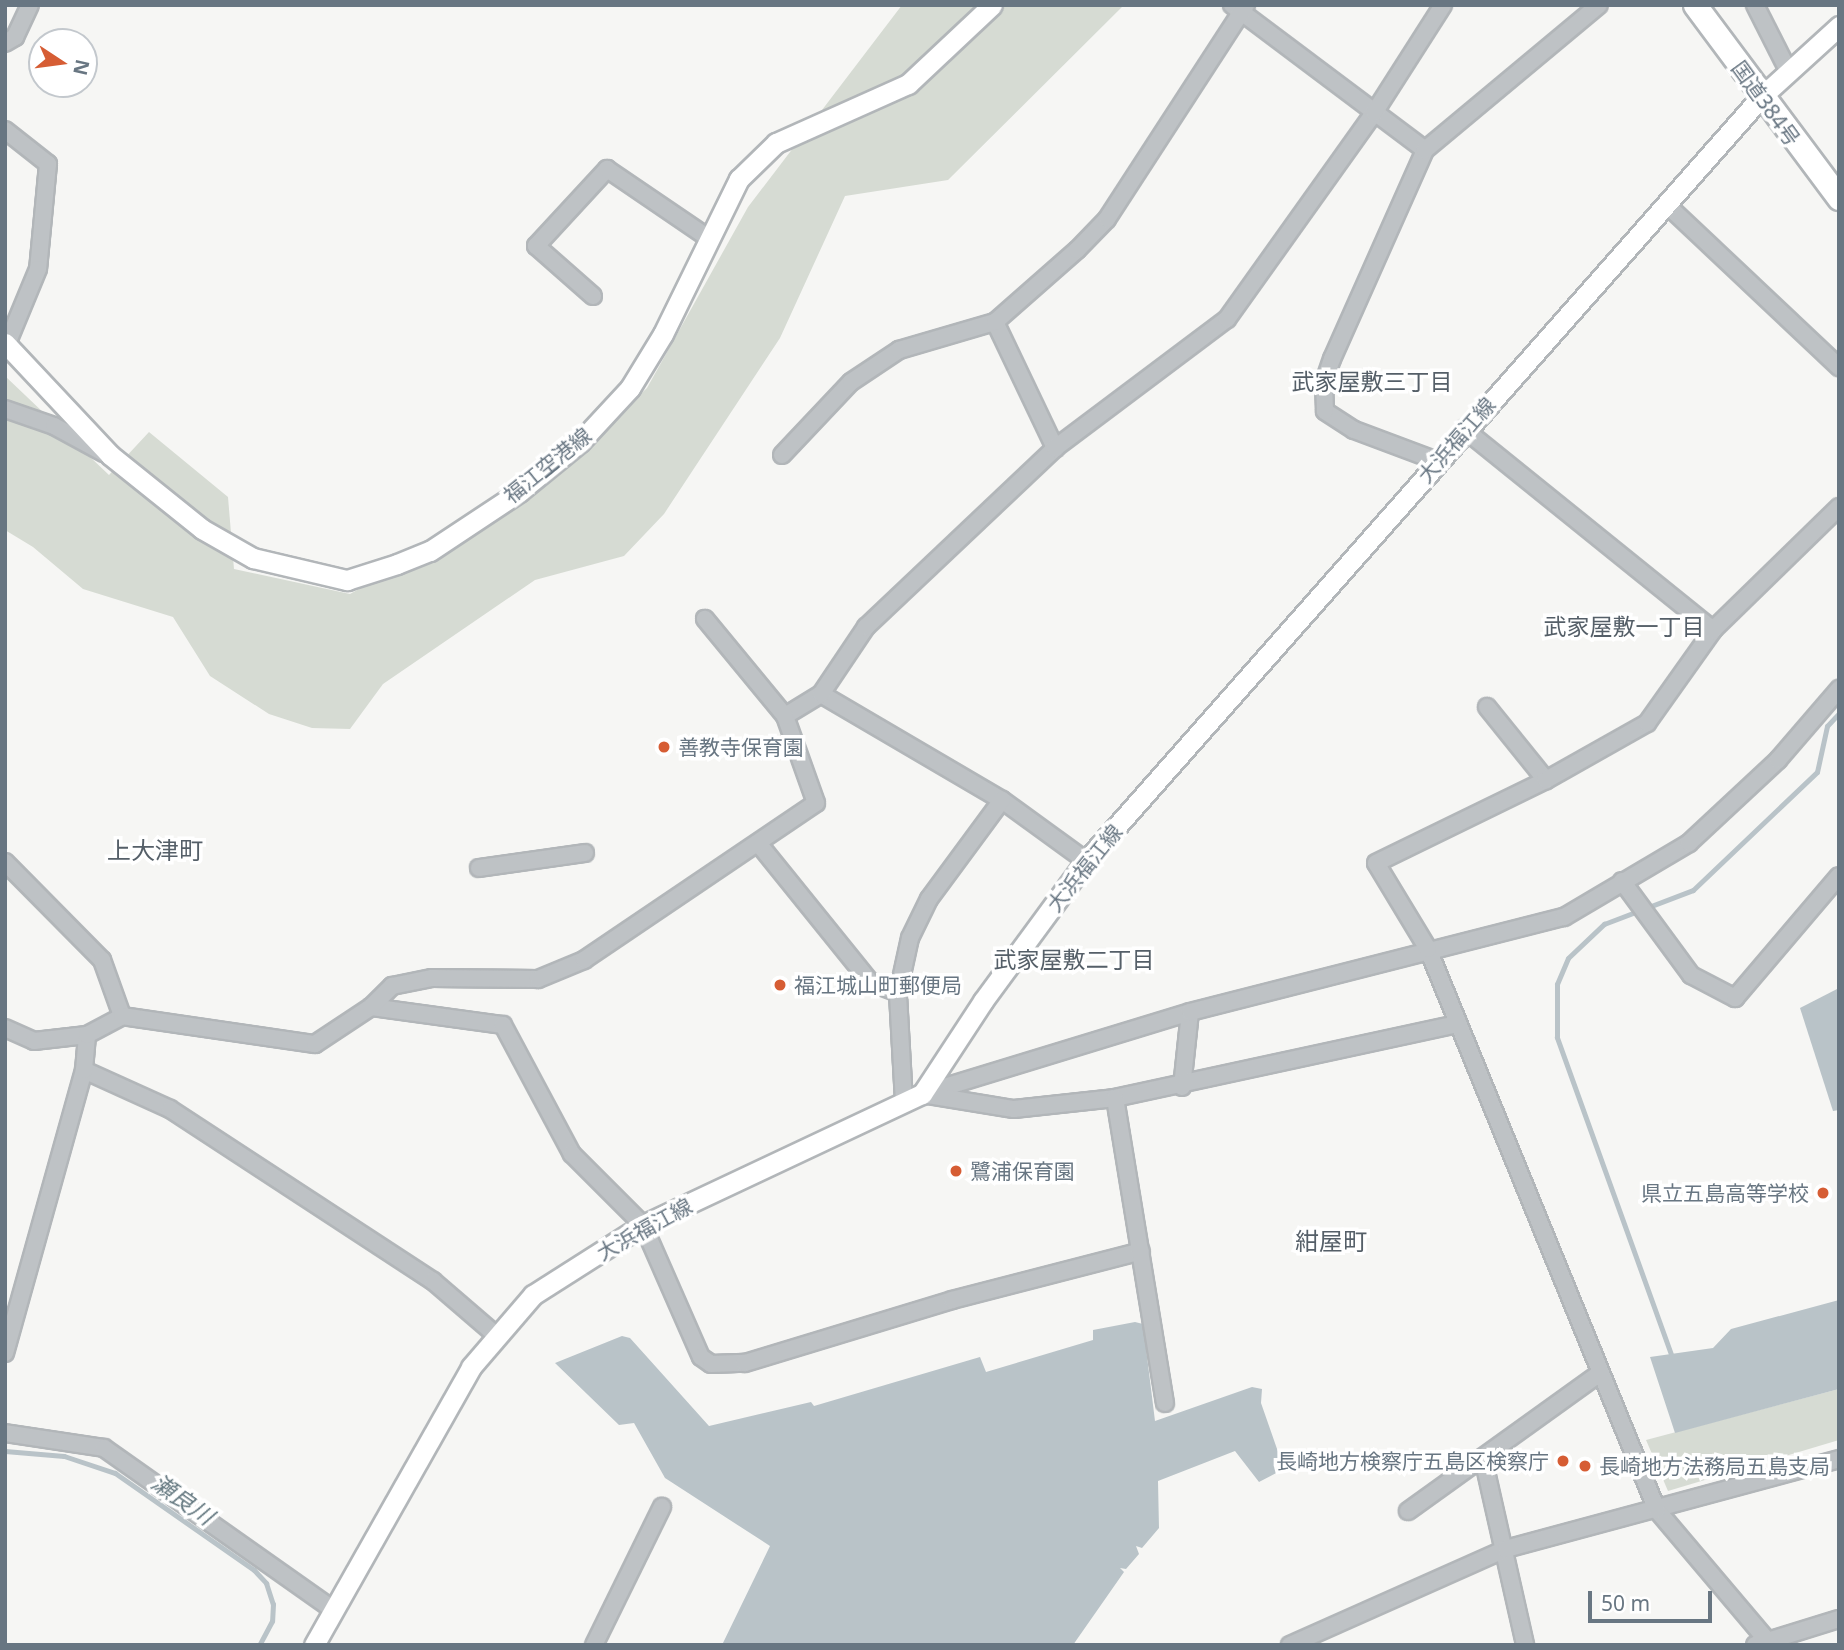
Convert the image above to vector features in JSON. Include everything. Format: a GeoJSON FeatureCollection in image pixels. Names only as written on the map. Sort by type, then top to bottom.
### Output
{"type":"FeatureCollection","features":[{"type":"Feature","properties":{"kind":"highway","name":"国道384号"},"geometry":{"type":"LineString","coordinates":[[1695,5],[1760,98],[1839,198]]}},
{"type":"Feature","properties":{"kind":"main road","name":"福江空港線"},"geometry":{"type":"LineString","coordinates":[[6,343],[110,455],[202,529],[253,558],[347,580],[397,564],[430,551],[519,492],[580,442],[630,388],[663,334],[739,179],[776,143],[908,84],[992,5]]}},
{"type":"Feature","properties":{"kind":"main road","name":"大浜福江線"},"geometry":{"type":"LineString","coordinates":[[314,1645],[471,1367],[533,1295],[643,1225],[913,1098],[1087,861],[1464,429],[1760,98],[1839,26]]}},
{"type":"Feature","properties":{"kind":"street"},"geometry":{"type":"LineString","coordinates":[[5,43],[15,37],[30,5]]}},
{"type":"Feature","properties":{"kind":"street"},"geometry":{"type":"LineString","coordinates":[[785,716],[821,694],[866,627],[1055,448],[1227,319],[1374,113],[1443,5]]}},
{"type":"Feature","properties":{"kind":"street"},"geometry":{"type":"LineString","coordinates":[[1437,461],[1354,430],[1325,411],[1324,382],[1332,359],[1425,150],[1599,5]]}},
{"type":"Feature","properties":{"kind":"street"},"geometry":{"type":"LineString","coordinates":[[1755,5],[1789,72]]}},
{"type":"Feature","properties":{"kind":"street"},"geometry":{"type":"LineString","coordinates":[[782,455],[851,382],[899,350],[995,322],[1107,219],[1155,138],[1240,8],[1425,150]]}},
{"type":"Feature","properties":{"kind":"street"},"geometry":{"type":"LineString","coordinates":[[5,130],[39,153],[48,172],[38,268],[6,343]]}},
{"type":"Feature","properties":{"kind":"street"},"geometry":{"type":"LineString","coordinates":[[593,296],[536,246],[607,169],[709,239]]}},
{"type":"Feature","properties":{"kind":"street"},"geometry":{"type":"LineString","coordinates":[[1666,204],[1839,367]]}},
{"type":"Feature","properties":{"kind":"street"},"geometry":{"type":"LineString","coordinates":[[995,322],[1055,448]]}},
{"type":"Feature","properties":{"kind":"street"},"geometry":{"type":"LineString","coordinates":[[5,409],[54,426],[110,455]]}},
{"type":"Feature","properties":{"kind":"street"},"geometry":{"type":"LineString","coordinates":[[1464,429],[1713,630]]}},
{"type":"Feature","properties":{"kind":"street"},"geometry":{"type":"LineString","coordinates":[[1839,507],[1713,630],[1647,723],[1546,780],[1376,863],[1428,949],[1657,1510],[1764,1643],[1839,1619]]}},
{"type":"Feature","properties":{"kind":"street"},"geometry":{"type":"LineString","coordinates":[[5,1028],[34,1041],[88,1035],[122,1016],[316,1044],[371,1007],[392,986],[432,978],[538,979],[584,960],[816,803],[785,716],[705,619]]}},
{"type":"Feature","properties":{"kind":"street"},"geometry":{"type":"LineString","coordinates":[[913,1098],[1190,1012],[1428,949],[1564,917],[1689,843],[1778,760],[1839,689]]}},
{"type":"Feature","properties":{"kind":"street"},"geometry":{"type":"LineString","coordinates":[[821,694],[1002,800],[1087,861]]}},
{"type":"Feature","properties":{"kind":"street"},"geometry":{"type":"LineString","coordinates":[[1487,707],[1546,780]]}},
{"type":"Feature","properties":{"kind":"street"},"geometry":{"type":"LineString","coordinates":[[913,1098],[898,993],[911,939],[929,899],[1002,800]]}},
{"type":"Feature","properties":{"kind":"street"},"geometry":{"type":"LineString","coordinates":[[758,843],[870,982],[898,993]]}},
{"type":"Feature","properties":{"kind":"street"},"geometry":{"type":"LineString","coordinates":[[479,869],[585,853]]}},
{"type":"Feature","properties":{"kind":"street"},"geometry":{"type":"LineString","coordinates":[[5,862],[102,960],[122,1016]]}},
{"type":"Feature","properties":{"kind":"street"},"geometry":{"type":"LineString","coordinates":[[1622,881],[1691,975],[1735,998],[1839,876]]}},
{"type":"Feature","properties":{"kind":"street"},"geometry":{"type":"LineString","coordinates":[[371,1007],[503,1025],[572,1154],[643,1225],[701,1357],[712,1364],[744,1363],[952,1300],[1141,1251]]}},
{"type":"Feature","properties":{"kind":"street"},"geometry":{"type":"LineString","coordinates":[[1182,1087],[1190,1012]]}},
{"type":"Feature","properties":{"kind":"street"},"geometry":{"type":"LineString","coordinates":[[913,1098],[1014,1109],[1115,1098],[1182,1087],[1224,1073],[1458,1024]]}},
{"type":"Feature","properties":{"kind":"street"},"geometry":{"type":"LineString","coordinates":[[5,1353],[84,1070],[88,1035]]}},
{"type":"Feature","properties":{"kind":"street"},"geometry":{"type":"LineString","coordinates":[[84,1070],[170,1109],[433,1281],[497,1336]]}},
{"type":"Feature","properties":{"kind":"street"},"geometry":{"type":"LineString","coordinates":[[1115,1098],[1165,1403]]}},
{"type":"Feature","properties":{"kind":"street"},"geometry":{"type":"LineString","coordinates":[[1408,1511],[1600,1374]]}},
{"type":"Feature","properties":{"kind":"street"},"geometry":{"type":"LineString","coordinates":[[5,1433],[104,1448],[334,1610]]}},
{"type":"Feature","properties":{"kind":"street"},"geometry":{"type":"LineString","coordinates":[[1483,1458],[1506,1549],[1525,1645]]}},
{"type":"Feature","properties":{"kind":"street"},"geometry":{"type":"LineString","coordinates":[[1290,1645],[1506,1549],[1839,1459]]}},
{"type":"Feature","properties":{"kind":"street"},"geometry":{"type":"LineString","coordinates":[[594,1645],[662,1507]]}},
{"type":"Feature","properties":{"kind":"shaded area"},"geometry":{"type":"Polygon","coordinates":[[[902,5],[1124,5],[948,180],[845,196],[780,338],[664,514],[624,556],[535,580],[383,684],[350,729],[312,728],[269,714],[210,676],[173,617],[83,589],[33,547],[5,530],[5,376],[109,475],[149,432],[228,497],[234,569],[350,594],[546,484],[647,388],[748,207],[902,5]]]}},
{"type":"Feature","properties":{"kind":"shaded area"},"geometry":{"type":"Polygon","coordinates":[[[1839,988],[1839,1110],[1833,1111],[1800,1008],[1839,988]]]}},
{"type":"Feature","properties":{"kind":"shaded area"},"geometry":{"type":"Polygon","coordinates":[[[1839,1300],[1839,1389],[1675,1433],[1650,1357],[1713,1348],[1731,1329],[1839,1300]]]}},
{"type":"Feature","properties":{"kind":"shaded area"},"geometry":{"type":"Polygon","coordinates":[[[1135,1322],[1143,1324],[1155,1421],[1252,1387],[1262,1389],[1261,1403],[1284,1469],[1259,1482],[1235,1451],[1158,1481],[1159,1528],[1142,1548],[1136,1546],[1139,1554],[1126,1569],[1120,1568],[1124,1572],[1073,1645],[722,1645],[770,1546],[665,1478],[634,1423],[619,1425],[555,1363],[622,1336],[630,1338],[709,1426],[811,1402],[814,1406],[980,1357],[986,1372],[1093,1340],[1093,1330],[1135,1322]]]}},
{"type":"Feature","properties":{"kind":"shaded area"},"geometry":{"type":"Polygon","coordinates":[[[1839,1389],[1839,1440],[1668,1491],[1646,1440],[1839,1389]]]}},
{"type":"Feature","properties":{"kind":"waterway"},"geometry":{"type":"LineString","coordinates":[[1672,1357],[1557,1037],[1557,984],[1568,958],[1604,924],[1693,890],[1817,772],[1827,726],[1839,713]]}},
{"type":"Feature","properties":{"kind":"waterway","name":"瀬良川"},"geometry":{"type":"LineString","coordinates":[[5,1451],[64,1456],[115,1473],[254,1570],[266,1583],[273,1604],[272,1621],[259,1645]]}},
{"type":"Feature","properties":{"kind":"place","name":"善教寺保育園"},"geometry":{"type":"Point","coordinates":[664,747]}},
{"type":"Feature","properties":{"kind":"place","name":"福江城山町郵便局"},"geometry":{"type":"Point","coordinates":[780,985]}},
{"type":"Feature","properties":{"kind":"place","name":"鷺浦保育園"},"geometry":{"type":"Point","coordinates":[956,1171]}},
{"type":"Feature","properties":{"kind":"place","name":"県立五島高等学校"},"geometry":{"type":"Point","coordinates":[1823,1193]}},
{"type":"Feature","properties":{"kind":"place","name":"長崎地方検察庁五島区検察庁"},"geometry":{"type":"Point","coordinates":[1563,1461]}},
{"type":"Feature","properties":{"kind":"place","name":"長崎地方法務局五島支局"},"geometry":{"type":"Point","coordinates":[1585,1466]}},
{"type":"Feature","properties":{"kind":"district","name":"武家屋敷三丁目"},"geometry":{"type":"Point","coordinates":[1372,381]}},
{"type":"Feature","properties":{"kind":"district","name":"武家屋敷一丁目"},"geometry":{"type":"Point","coordinates":[1624,626]}},
{"type":"Feature","properties":{"kind":"district","name":"上大津町"},"geometry":{"type":"Point","coordinates":[155,850]}},
{"type":"Feature","properties":{"kind":"district","name":"武家屋敷二丁目"},"geometry":{"type":"Point","coordinates":[1074,959]}},
{"type":"Feature","properties":{"kind":"district","name":"紺屋町"},"geometry":{"type":"Point","coordinates":[1331,1241]}}]}
